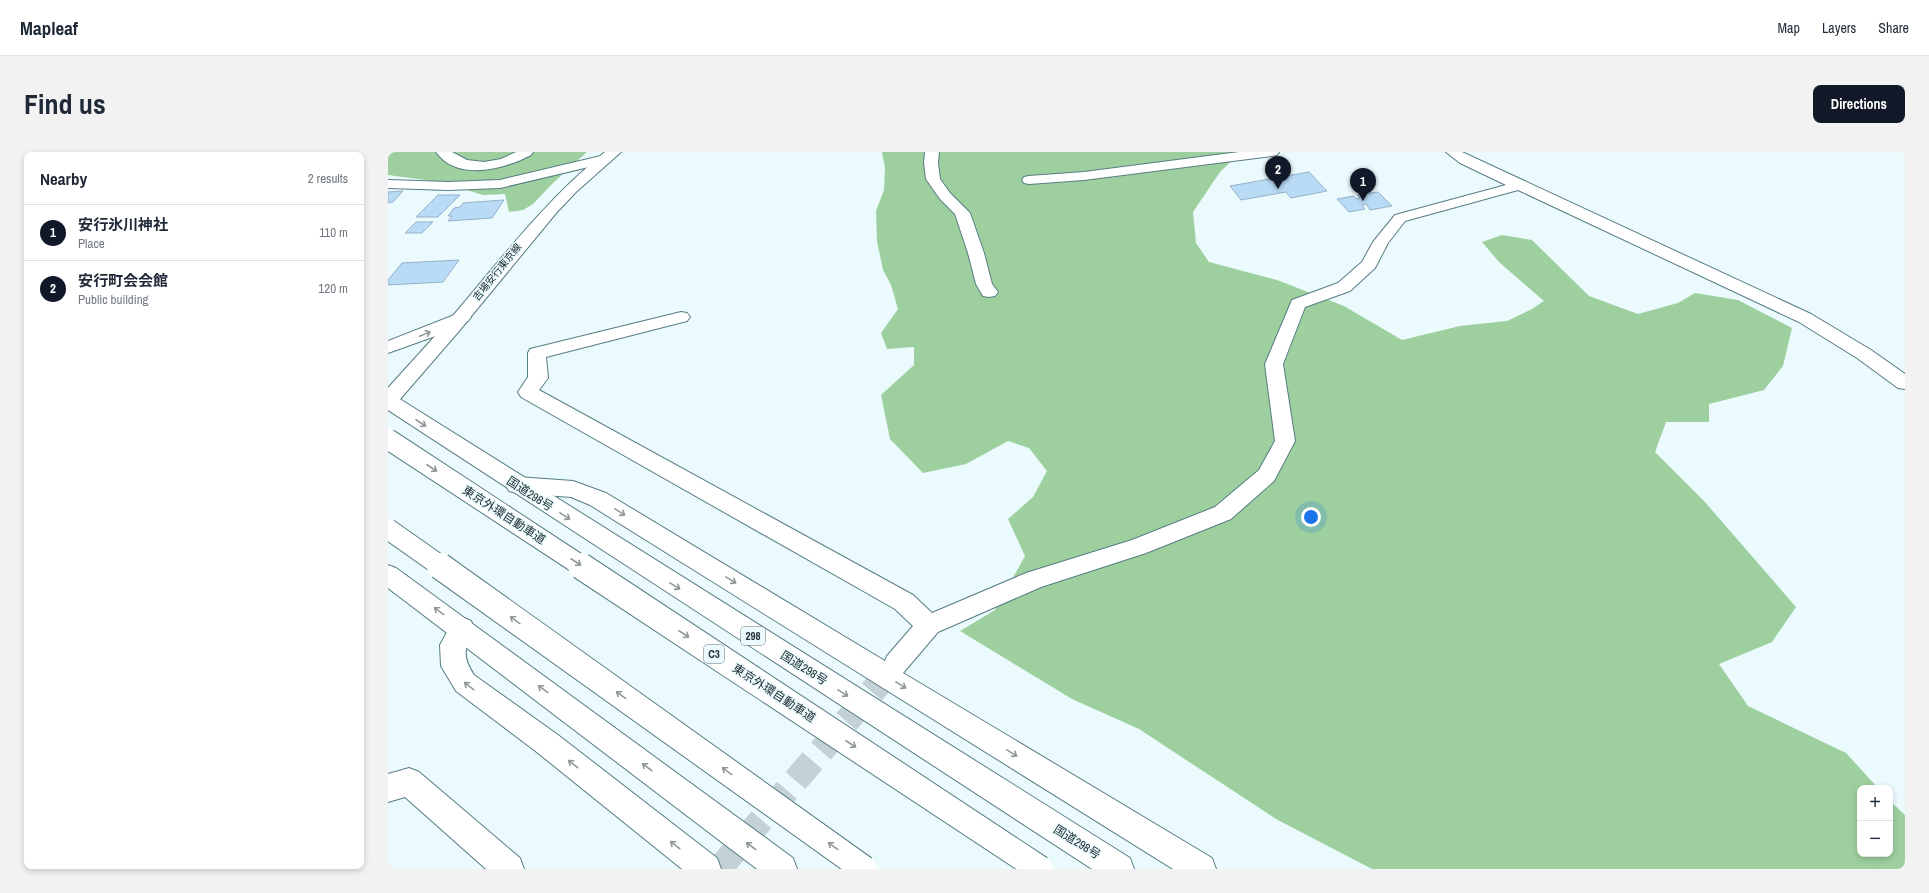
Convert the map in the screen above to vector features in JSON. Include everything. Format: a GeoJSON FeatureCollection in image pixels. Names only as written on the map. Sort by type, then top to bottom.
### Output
{"type":"FeatureCollection","features":[{"type":"Feature","properties":{"kind":"main road"},"geometry":{"type":"LineString","coordinates":[[443,152],[459,163],[472,166],[500,165],[514,160],[526,152]]}},
{"type":"Feature","properties":{"kind":"main road"},"geometry":{"type":"LineString","coordinates":[[932,152],[931,163],[933,178],[945,196],[962,213],[976,253],[984,284],[989,292]]}},
{"type":"Feature","properties":{"kind":"main road"},"geometry":{"type":"LineString","coordinates":[[1029,180],[1084,176],[1272,152]]}},
{"type":"Feature","properties":{"kind":"main road"},"geometry":{"type":"LineString","coordinates":[[1453,152],[1465,160],[1805,318],[1864,354],[1905,383]]}},
{"type":"Feature","properties":{"kind":"main road"},"geometry":{"type":"LineString","coordinates":[[388,184],[467,186],[500,184],[610,156]]}},
{"type":"Feature","properties":{"kind":"main road","name":"吉場安行東京線"},"geometry":{"type":"LineString","coordinates":[[388,401],[462,317],[529,232],[572,187],[610,156]]}},
{"type":"Feature","properties":{"kind":"main road"},"geometry":{"type":"LineString","coordinates":[[896,664],[929,624],[1034,580],[1138,546],[1223,513],[1267,475],[1286,441],[1274,364],[1298,304],[1344,286],[1369,265],[1381,242],[1400,218],[1521,185]]}},
{"type":"Feature","properties":{"kind":"main road"},"geometry":{"type":"LineString","coordinates":[[388,347],[435,330],[462,317]]}},
{"type":"Feature","properties":{"kind":"main road"},"geometry":{"type":"LineString","coordinates":[[681,317],[537,353],[538,378],[528,392],[904,602],[929,624]]}},
{"type":"Feature","properties":{"kind":"main road","name":"国道298号"},"geometry":{"type":"LineString","coordinates":[[388,401],[1119,869]]}},
{"type":"Feature","properties":{"kind":"main road","name":"東京外環自動車道"},"geometry":{"type":"LineString","coordinates":[[388,438],[1040,869]]}},
{"type":"Feature","properties":{"kind":"main road"},"geometry":{"type":"LineString","coordinates":[[517,485],[573,489],[598,499],[1201,869]]}},
{"type":"Feature","properties":{"kind":"main road"},"geometry":{"type":"LineString","coordinates":[[388,529],[864,869]]}},
{"type":"Feature","properties":{"kind":"main road"},"geometry":{"type":"LineString","coordinates":[[388,574],[782,869]]}},
{"type":"Feature","properties":{"kind":"main road"},"geometry":{"type":"LineString","coordinates":[[462,628],[453,645],[454,666],[464,683],[548,744],[706,869]]}},
{"type":"Feature","properties":{"kind":"main road"},"geometry":{"type":"LineString","coordinates":[[388,788],[409,782],[509,869]]}},
{"type":"Feature","properties":{"kind":"green space"},"geometry":{"type":"Polygon","coordinates":[[[388,152],[587,152],[552,184],[533,204],[523,210],[509,212],[505,194],[483,195],[440,182],[388,175],[388,152]]]}},
{"type":"Feature","properties":{"kind":"green space"},"geometry":{"type":"Polygon","coordinates":[[[882,152],[1241,152],[1220,172],[1193,212],[1196,243],[1209,262],[1277,280],[1344,306],[1402,340],[1460,326],[1507,321],[1532,309],[1544,301],[1499,262],[1482,242],[1502,235],[1532,240],[1589,296],[1638,314],[1678,303],[1695,293],[1738,300],[1792,328],[1783,366],[1764,390],[1709,404],[1709,422],[1666,422],[1655,452],[1704,501],[1796,607],[1772,642],[1719,664],[1748,706],[1846,753],[1875,785],[1857,785],[1857,857],[1893,857],[1893,804],[1905,815],[1905,869],[1372,869],[1276,819],[1139,729],[1072,699],[960,631],[995,610],[1025,556],[1008,519],[1033,497],[1047,471],[1029,448],[1008,441],[966,464],[923,473],[890,439],[881,395],[914,365],[914,347],[887,349],[881,333],[898,309],[891,285],[883,270],[877,241],[876,211],[884,190],[885,168],[882,152]]]}},
{"type":"Feature","properties":{"kind":"building"},"geometry":{"type":"Polygon","coordinates":[[[1309,172],[1327,191],[1291,198],[1286,192],[1241,200],[1230,186],[1309,172]]]}},
{"type":"Feature","properties":{"kind":"building"},"geometry":{"type":"Polygon","coordinates":[[[403,191],[393,202],[388,203],[388,192],[403,191]]]}},
{"type":"Feature","properties":{"kind":"building"},"geometry":{"type":"Polygon","coordinates":[[[1378,192],[1392,206],[1370,210],[1366,204],[1362,205],[1365,209],[1349,212],[1337,199],[1354,196],[1356,199],[1360,198],[1357,195],[1378,192]]]}},
{"type":"Feature","properties":{"kind":"building"},"geometry":{"type":"Polygon","coordinates":[[[438,195],[460,195],[438,217],[416,217],[438,195]]]}},
{"type":"Feature","properties":{"kind":"building"},"geometry":{"type":"Polygon","coordinates":[[[504,200],[492,218],[448,221],[452,216],[448,216],[454,208],[460,207],[463,203],[504,200]]]}},
{"type":"Feature","properties":{"kind":"building"},"geometry":{"type":"Polygon","coordinates":[[[416,222],[433,222],[422,233],[405,233],[416,222]]]}},
{"type":"Feature","properties":{"kind":"building"},"geometry":{"type":"Polygon","coordinates":[[[459,260],[443,282],[388,285],[388,280],[402,263],[459,260]]]}},
{"type":"Feature","properties":{"kind":"tunnel"},"geometry":{"type":"LineString","coordinates":[[719,869],[896,664]]}},
{"type":"Feature","properties":{"kind":"place","name":"安行町会会館"},"geometry":{"type":"Point","coordinates":[1278,189]}},
{"type":"Feature","properties":{"kind":"place","name":"安行氷川神社"},"geometry":{"type":"Point","coordinates":[1363,201]}}]}
